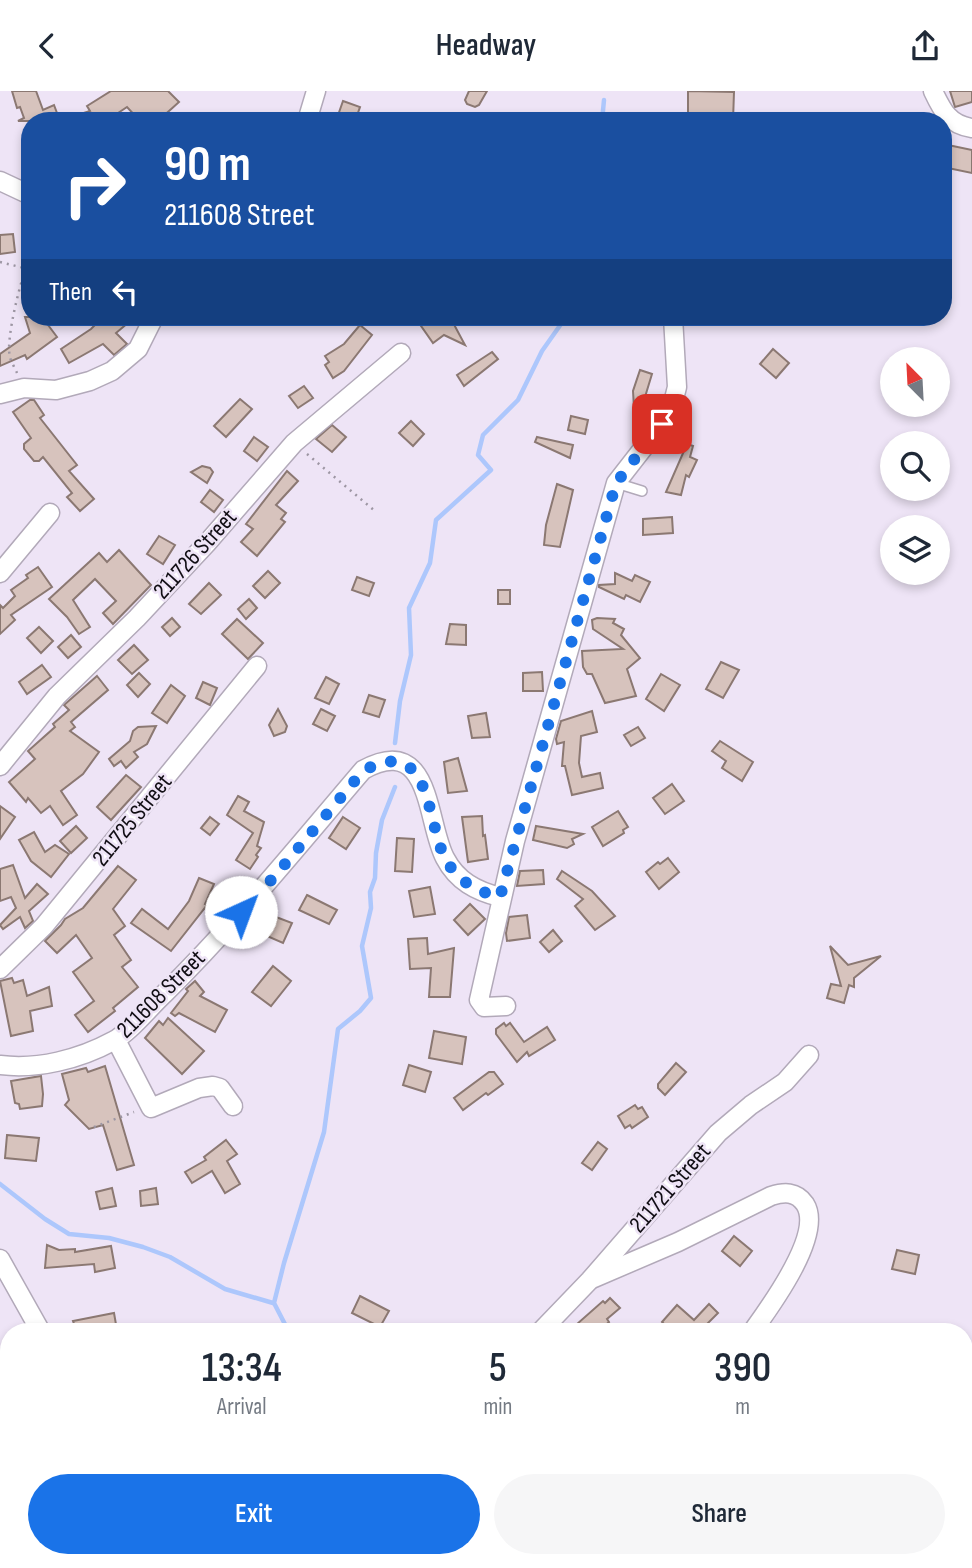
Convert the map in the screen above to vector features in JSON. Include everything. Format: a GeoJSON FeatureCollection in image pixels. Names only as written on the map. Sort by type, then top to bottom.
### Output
{"type":"FeatureCollection","features":[{"type":"Feature","properties":{"kind":"street"},"geometry":{"type":"LineString","coordinates":[[310,112],[316,91]]}},
{"type":"Feature","properties":{"kind":"street"},"geometry":{"type":"LineString","coordinates":[[933,91],[941,112]]}},
{"type":"Feature","properties":{"kind":"street"},"geometry":{"type":"LineString","coordinates":[[952,125],[972,128]]}},
{"type":"Feature","properties":{"kind":"street"},"geometry":{"type":"LineString","coordinates":[[0,181],[21,191]]}},
{"type":"Feature","properties":{"kind":"street"},"geometry":{"type":"LineString","coordinates":[[0,394],[24,388],[56,390],[90,381],[112,371],[138,349],[150,326]]}},
{"type":"Feature","properties":{"kind":"street"},"geometry":{"type":"LineString","coordinates":[[506,1006],[484,1007],[479,1000],[500,897],[616,483],[672,407],[677,387],[674,326]]}},
{"type":"Feature","properties":{"kind":"street","name":"211726 Street"},"geometry":{"type":"LineString","coordinates":[[0,766],[57,696],[137,618],[207,543],[293,443],[401,353]]}},
{"type":"Feature","properties":{"kind":"street"},"geometry":{"type":"LineString","coordinates":[[0,573],[50,513]]}},
{"type":"Feature","properties":{"kind":"street","name":"211725 Street"},"geometry":{"type":"LineString","coordinates":[[0,969],[44,926],[257,666]]}},
{"type":"Feature","properties":{"kind":"street","name":"211608 Street"},"geometry":{"type":"LineString","coordinates":[[0,1065],[37,1065],[70,1059],[116,1041],[173,985],[275,876],[363,771],[375,764],[385,761],[401,763],[410,768],[427,792],[442,851],[451,868],[462,881],[478,891],[500,897]]}},
{"type":"Feature","properties":{"kind":"street"},"geometry":{"type":"LineString","coordinates":[[116,1041],[151,1108],[208,1086],[220,1088],[233,1107]]}},
{"type":"Feature","properties":{"kind":"street","name":"211721 Street"},"geometry":{"type":"LineString","coordinates":[[549,1323],[590,1280],[718,1133],[751,1105],[785,1082],[809,1055]]}},
{"type":"Feature","properties":{"kind":"street"},"geometry":{"type":"LineString","coordinates":[[590,1280],[784,1192],[802,1199],[808,1210],[808,1226],[800,1252],[781,1290],[758,1323]]}},
{"type":"Feature","properties":{"kind":"street"},"geometry":{"type":"LineString","coordinates":[[0,1259],[36,1323]]}},
{"type":"Feature","properties":{"kind":"lane"},"geometry":{"type":"LineString","coordinates":[[616,483],[642,491]]}},
{"type":"Feature","properties":{"kind":"path"},"geometry":{"type":"LineString","coordinates":[[0,262],[21,267]]}},
{"type":"Feature","properties":{"kind":"path"},"geometry":{"type":"LineString","coordinates":[[21,281],[9,355],[24,388]]}},
{"type":"Feature","properties":{"kind":"path"},"geometry":{"type":"LineString","coordinates":[[293,443],[375,511]]}},
{"type":"Feature","properties":{"kind":"path"},"geometry":{"type":"LineString","coordinates":[[94,1127],[151,1108]]}},
{"type":"Feature","properties":{"kind":"building"},"geometry":{"type":"Polygon","coordinates":[[[12,91],[36,91],[43,110],[54,105],[57,112],[22,112],[20,107],[17,108],[12,91]]]}},
{"type":"Feature","properties":{"kind":"building"},"geometry":{"type":"Polygon","coordinates":[[[111,91],[168,91],[179,102],[168,112],[132,112],[127,107],[120,112],[87,112],[90,111],[87,106],[111,91]]]}},
{"type":"Feature","properties":{"kind":"building"},"geometry":{"type":"Polygon","coordinates":[[[469,91],[487,91],[475,107],[467,104],[465,100],[469,91]]]}},
{"type":"Feature","properties":{"kind":"building"},"geometry":{"type":"Polygon","coordinates":[[[688,91],[734,92],[733,112],[688,112],[688,91]]]}},
{"type":"Feature","properties":{"kind":"building"},"geometry":{"type":"Polygon","coordinates":[[[950,91],[972,91],[972,102],[955,107],[950,91]]]}},
{"type":"Feature","properties":{"kind":"building"},"geometry":{"type":"Polygon","coordinates":[[[343,101],[360,107],[358,112],[339,112],[343,101]]]}},
{"type":"Feature","properties":{"kind":"building"},"geometry":{"type":"Polygon","coordinates":[[[952,146],[972,150],[972,173],[952,169],[952,146]]]}},
{"type":"Feature","properties":{"kind":"building"},"geometry":{"type":"Polygon","coordinates":[[[13,234],[15,252],[0,254],[0,235],[13,234]]]}},
{"type":"Feature","properties":{"kind":"building"},"geometry":{"type":"Polygon","coordinates":[[[28,326],[49,326],[57,337],[27,359],[25,355],[0,366],[0,354],[30,333],[28,326]]]}},
{"type":"Feature","properties":{"kind":"building"},"geometry":{"type":"Polygon","coordinates":[[[94,326],[124,326],[116,333],[127,344],[114,355],[103,344],[69,363],[61,349],[94,326]]]}},
{"type":"Feature","properties":{"kind":"building"},"geometry":{"type":"Polygon","coordinates":[[[359,326],[372,335],[344,371],[333,378],[325,365],[329,362],[325,356],[344,344],[359,326]]]}},
{"type":"Feature","properties":{"kind":"building"},"geometry":{"type":"Polygon","coordinates":[[[421,326],[455,326],[465,345],[444,335],[433,343],[421,326]]]}},
{"type":"Feature","properties":{"kind":"building"},"geometry":{"type":"Polygon","coordinates":[[[773,349],[789,363],[776,378],[760,364],[773,349]]]}},
{"type":"Feature","properties":{"kind":"building"},"geometry":{"type":"Polygon","coordinates":[[[492,352],[498,359],[464,386],[457,375],[492,352]]]}},
{"type":"Feature","properties":{"kind":"building"},"geometry":{"type":"Polygon","coordinates":[[[640,370],[652,374],[645,397],[650,397],[650,413],[639,413],[635,425],[633,391],[640,370]]]}},
{"type":"Feature","properties":{"kind":"building"},"geometry":{"type":"Polygon","coordinates":[[[304,386],[313,398],[298,408],[289,396],[304,386]]]}},
{"type":"Feature","properties":{"kind":"building"},"geometry":{"type":"Polygon","coordinates":[[[240,399],[252,409],[226,437],[214,426],[240,399]]]}},
{"type":"Feature","properties":{"kind":"building"},"geometry":{"type":"Polygon","coordinates":[[[34,400],[44,415],[40,418],[77,465],[69,471],[94,499],[80,511],[67,497],[72,493],[43,457],[34,461],[24,449],[24,444],[31,438],[13,412],[34,400]]]}},
{"type":"Feature","properties":{"kind":"building"},"geometry":{"type":"Polygon","coordinates":[[[571,416],[588,420],[585,434],[568,430],[571,416]]]}},
{"type":"Feature","properties":{"kind":"building"},"geometry":{"type":"Polygon","coordinates":[[[411,421],[424,434],[413,446],[399,433],[411,421]]]}},
{"type":"Feature","properties":{"kind":"building"},"geometry":{"type":"Polygon","coordinates":[[[332,425],[346,437],[332,452],[316,439],[332,425]]]}},
{"type":"Feature","properties":{"kind":"building"},"geometry":{"type":"Polygon","coordinates":[[[254,437],[268,447],[257,461],[244,451],[254,437]]]}},
{"type":"Feature","properties":{"kind":"building"},"geometry":{"type":"Polygon","coordinates":[[[537,437],[573,445],[570,458],[535,442],[537,437]]]}},
{"type":"Feature","properties":{"kind":"building"},"geometry":{"type":"Polygon","coordinates":[[[687,444],[693,446],[690,457],[697,460],[689,477],[686,475],[681,495],[666,492],[687,444]]]}},
{"type":"Feature","properties":{"kind":"building"},"geometry":{"type":"Polygon","coordinates":[[[202,466],[213,472],[207,483],[191,472],[202,466]]]}},
{"type":"Feature","properties":{"kind":"building"},"geometry":{"type":"Polygon","coordinates":[[[287,471],[298,481],[276,505],[286,513],[281,519],[285,522],[257,556],[241,542],[253,529],[246,524],[287,471]]]}},
{"type":"Feature","properties":{"kind":"building"},"geometry":{"type":"Polygon","coordinates":[[[557,484],[573,490],[560,547],[544,545],[546,525],[557,484]]]}},
{"type":"Feature","properties":{"kind":"building"},"geometry":{"type":"Polygon","coordinates":[[[210,490],[223,500],[214,512],[201,502],[210,490]]]}},
{"type":"Feature","properties":{"kind":"building"},"geometry":{"type":"Polygon","coordinates":[[[672,517],[673,533],[643,535],[643,519],[672,517]]]}},
{"type":"Feature","properties":{"kind":"building"},"geometry":{"type":"Polygon","coordinates":[[[159,536],[175,545],[163,564],[147,554],[159,536]]]}},
{"type":"Feature","properties":{"kind":"building"},"geometry":{"type":"Polygon","coordinates":[[[119,550],[151,585],[113,624],[103,613],[116,601],[95,579],[73,600],[90,627],[79,634],[49,599],[99,553],[107,562],[119,550]]]}},
{"type":"Feature","properties":{"kind":"building"},"geometry":{"type":"Polygon","coordinates":[[[38,567],[52,587],[11,615],[15,620],[0,634],[0,605],[3,608],[15,596],[11,590],[38,567]]]}},
{"type":"Feature","properties":{"kind":"building"},"geometry":{"type":"Polygon","coordinates":[[[268,571],[280,583],[265,598],[253,586],[268,571]]]}},
{"type":"Feature","properties":{"kind":"building"},"geometry":{"type":"Polygon","coordinates":[[[615,573],[632,581],[635,575],[650,582],[640,602],[626,595],[624,599],[599,587],[615,584],[615,573]]]}},
{"type":"Feature","properties":{"kind":"building"},"geometry":{"type":"Polygon","coordinates":[[[357,577],[374,583],[369,596],[352,590],[357,577]]]}},
{"type":"Feature","properties":{"kind":"building"},"geometry":{"type":"Polygon","coordinates":[[[209,583],[221,595],[201,614],[189,604],[209,583]]]}},
{"type":"Feature","properties":{"kind":"building"},"geometry":{"type":"Polygon","coordinates":[[[498,590],[510,590],[510,604],[498,604],[498,590]]]}},
{"type":"Feature","properties":{"kind":"building"},"geometry":{"type":"Polygon","coordinates":[[[249,599],[257,608],[246,619],[238,609],[249,599]]]}},
{"type":"Feature","properties":{"kind":"building"},"geometry":{"type":"Polygon","coordinates":[[[172,618],[180,627],[170,636],[162,627],[172,618]]]}},
{"type":"Feature","properties":{"kind":"building"},"geometry":{"type":"Polygon","coordinates":[[[237,619],[263,643],[248,659],[222,634],[237,619]]]}},
{"type":"Feature","properties":{"kind":"building"},"geometry":{"type":"Polygon","coordinates":[[[615,619],[613,623],[624,629],[621,635],[640,658],[627,669],[636,696],[605,703],[592,674],[587,674],[583,667],[582,651],[623,649],[593,629],[592,620],[615,619]]]}},
{"type":"Feature","properties":{"kind":"building"},"geometry":{"type":"Polygon","coordinates":[[[450,624],[466,625],[466,645],[446,644],[450,624]]]}},
{"type":"Feature","properties":{"kind":"building"},"geometry":{"type":"Polygon","coordinates":[[[39,627],[53,641],[41,653],[27,638],[39,627]]]}},
{"type":"Feature","properties":{"kind":"building"},"geometry":{"type":"Polygon","coordinates":[[[71,635],[81,647],[68,658],[58,647],[71,635]]]}},
{"type":"Feature","properties":{"kind":"building"},"geometry":{"type":"Polygon","coordinates":[[[134,645],[148,660],[132,674],[118,660],[134,645]]]}},
{"type":"Feature","properties":{"kind":"building"},"geometry":{"type":"Polygon","coordinates":[[[721,662],[739,670],[723,698],[706,689],[721,662]]]}},
{"type":"Feature","properties":{"kind":"building"},"geometry":{"type":"Polygon","coordinates":[[[42,665],[51,677],[27,694],[19,682],[42,665]]]}},
{"type":"Feature","properties":{"kind":"building"},"geometry":{"type":"Polygon","coordinates":[[[542,672],[543,691],[523,691],[523,673],[542,672]]]}},
{"type":"Feature","properties":{"kind":"building"},"geometry":{"type":"Polygon","coordinates":[[[139,673],[150,684],[138,697],[127,685],[139,673]]]}},
{"type":"Feature","properties":{"kind":"building"},"geometry":{"type":"Polygon","coordinates":[[[661,674],[680,685],[664,711],[646,699],[661,674]]]}},
{"type":"Feature","properties":{"kind":"building"},"geometry":{"type":"Polygon","coordinates":[[[97,676],[108,690],[71,722],[75,727],[70,731],[99,752],[83,774],[61,791],[77,815],[63,825],[50,806],[41,813],[28,798],[26,802],[9,782],[35,759],[28,751],[55,727],[53,724],[69,710],[64,705],[97,676]]]}},
{"type":"Feature","properties":{"kind":"building"},"geometry":{"type":"Polygon","coordinates":[[[326,677],[339,684],[329,704],[315,698],[326,677]]]}},
{"type":"Feature","properties":{"kind":"building"},"geometry":{"type":"Polygon","coordinates":[[[203,682],[217,688],[210,705],[196,698],[203,682]]]}},
{"type":"Feature","properties":{"kind":"building"},"geometry":{"type":"Polygon","coordinates":[[[171,685],[185,696],[167,723],[152,713],[171,685]]]}},
{"type":"Feature","properties":{"kind":"building"},"geometry":{"type":"Polygon","coordinates":[[[369,695],[385,700],[379,717],[363,712],[369,695]]]}},
{"type":"Feature","properties":{"kind":"building"},"geometry":{"type":"Polygon","coordinates":[[[278,709],[287,726],[285,732],[274,736],[269,725],[278,709]]]}},
{"type":"Feature","properties":{"kind":"building"},"geometry":{"type":"Polygon","coordinates":[[[321,709],[335,716],[327,731],[313,724],[321,709]]]}},
{"type":"Feature","properties":{"kind":"building"},"geometry":{"type":"Polygon","coordinates":[[[592,711],[597,732],[581,736],[579,763],[582,777],[600,773],[603,788],[572,795],[565,766],[562,766],[564,742],[557,744],[556,739],[561,721],[592,711]]]}},
{"type":"Feature","properties":{"kind":"building"},"geometry":{"type":"Polygon","coordinates":[[[486,713],[490,737],[472,738],[468,716],[486,713]]]}},
{"type":"Feature","properties":{"kind":"building"},"geometry":{"type":"Polygon","coordinates":[[[156,726],[147,744],[134,752],[138,757],[126,768],[121,761],[114,766],[109,759],[130,741],[133,731],[138,727],[156,726]]]}},
{"type":"Feature","properties":{"kind":"building"},"geometry":{"type":"Polygon","coordinates":[[[638,727],[645,738],[631,746],[624,735],[638,727]]]}},
{"type":"Feature","properties":{"kind":"building"},"geometry":{"type":"Polygon","coordinates":[[[720,741],[753,762],[742,781],[722,768],[726,761],[712,751],[720,741]]]}},
{"type":"Feature","properties":{"kind":"building"},"geometry":{"type":"Polygon","coordinates":[[[458,758],[467,791],[448,793],[444,762],[458,758]]]}},
{"type":"Feature","properties":{"kind":"building"},"geometry":{"type":"Polygon","coordinates":[[[126,775],[141,787],[111,820],[97,807],[126,775]]]}},
{"type":"Feature","properties":{"kind":"building"},"geometry":{"type":"Polygon","coordinates":[[[672,784],[684,801],[665,814],[653,798],[672,784]]]}},
{"type":"Feature","properties":{"kind":"building"},"geometry":{"type":"Polygon","coordinates":[[[238,796],[249,802],[244,811],[264,822],[257,846],[261,848],[250,869],[236,860],[253,833],[227,815],[238,796]]]}},
{"type":"Feature","properties":{"kind":"building"},"geometry":{"type":"Polygon","coordinates":[[[0,806],[15,817],[0,839],[0,806]]]}},
{"type":"Feature","properties":{"kind":"building"},"geometry":{"type":"Polygon","coordinates":[[[618,811],[628,827],[623,830],[624,833],[603,846],[592,827],[618,811]]]}},
{"type":"Feature","properties":{"kind":"building"},"geometry":{"type":"Polygon","coordinates":[[[482,816],[488,859],[468,862],[462,817],[482,816]]]}},
{"type":"Feature","properties":{"kind":"building"},"geometry":{"type":"Polygon","coordinates":[[[210,817],[219,824],[210,835],[201,828],[210,817]]]}},
{"type":"Feature","properties":{"kind":"building"},"geometry":{"type":"Polygon","coordinates":[[[343,817],[360,828],[346,849],[329,838],[343,817]]]}},
{"type":"Feature","properties":{"kind":"building"},"geometry":{"type":"Polygon","coordinates":[[[76,826],[87,838],[71,853],[60,841],[76,826]]]}},
{"type":"Feature","properties":{"kind":"building"},"geometry":{"type":"Polygon","coordinates":[[[536,826],[583,834],[572,839],[574,844],[567,848],[533,840],[536,826]]]}},
{"type":"Feature","properties":{"kind":"building"},"geometry":{"type":"Polygon","coordinates":[[[34,832],[45,852],[55,845],[69,854],[51,877],[31,861],[19,840],[34,832]]]}},
{"type":"Feature","properties":{"kind":"building"},"geometry":{"type":"Polygon","coordinates":[[[397,838],[414,839],[412,872],[395,871],[397,838]]]}},
{"type":"Feature","properties":{"kind":"building"},"geometry":{"type":"Polygon","coordinates":[[[668,858],[679,872],[659,889],[646,872],[668,858]]]}},
{"type":"Feature","properties":{"kind":"building"},"geometry":{"type":"Polygon","coordinates":[[[13,865],[25,898],[37,884],[48,894],[29,911],[33,921],[25,928],[20,917],[3,929],[0,925],[16,908],[11,897],[0,901],[0,869],[13,865]]]}},
{"type":"Feature","properties":{"kind":"building"},"geometry":{"type":"Polygon","coordinates":[[[118,866],[136,880],[113,909],[125,926],[114,935],[131,960],[122,967],[138,987],[113,1008],[115,1011],[88,1032],[75,1015],[94,1001],[73,972],[92,958],[76,935],[57,953],[45,941],[65,919],[83,908],[118,866]]]}},
{"type":"Feature","properties":{"kind":"building"},"geometry":{"type":"Polygon","coordinates":[[[543,870],[544,884],[517,886],[520,871],[543,870]]]}},
{"type":"Feature","properties":{"kind":"building"},"geometry":{"type":"Polygon","coordinates":[[[562,871],[592,891],[615,916],[595,930],[575,906],[583,899],[557,879],[562,871]]]}},
{"type":"Feature","properties":{"kind":"building"},"geometry":{"type":"Polygon","coordinates":[[[199,878],[214,884],[205,904],[207,905],[171,951],[131,923],[142,909],[168,929],[189,901],[199,878]]]}},
{"type":"Feature","properties":{"kind":"building"},"geometry":{"type":"Polygon","coordinates":[[[430,887],[435,914],[414,917],[409,891],[430,887]]]}},
{"type":"Feature","properties":{"kind":"building"},"geometry":{"type":"Polygon","coordinates":[[[307,895],[337,910],[329,924],[299,910],[307,895]]]}},
{"type":"Feature","properties":{"kind":"building"},"geometry":{"type":"Polygon","coordinates":[[[470,904],[485,919],[468,935],[454,920],[470,904]]]}},
{"type":"Feature","properties":{"kind":"building"},"geometry":{"type":"Polygon","coordinates":[[[527,915],[530,938],[507,941],[509,917],[527,915]]]}},
{"type":"Feature","properties":{"kind":"building"},"geometry":{"type":"Polygon","coordinates":[[[276,917],[292,923],[283,943],[267,936],[276,917]]]}},
{"type":"Feature","properties":{"kind":"building"},"geometry":{"type":"Polygon","coordinates":[[[553,930],[562,941],[549,952],[540,942],[553,930]]]}},
{"type":"Feature","properties":{"kind":"building"},"geometry":{"type":"Polygon","coordinates":[[[427,938],[428,954],[454,948],[450,997],[429,997],[431,968],[410,969],[408,939],[427,938]]]}},
{"type":"Feature","properties":{"kind":"building"},"geometry":{"type":"Polygon","coordinates":[[[830,946],[848,965],[881,956],[854,978],[854,987],[849,985],[844,1003],[827,998],[831,984],[841,986],[830,946]]]}},
{"type":"Feature","properties":{"kind":"building"},"geometry":{"type":"Polygon","coordinates":[[[273,966],[291,981],[271,1006],[252,992],[273,966]]]}},
{"type":"Feature","properties":{"kind":"building"},"geometry":{"type":"Polygon","coordinates":[[[12,978],[14,983],[23,980],[27,996],[49,987],[52,1006],[30,1011],[33,1031],[11,1036],[0,981],[12,978]]]}},
{"type":"Feature","properties":{"kind":"building"},"geometry":{"type":"Polygon","coordinates":[[[195,981],[204,992],[200,996],[227,1010],[215,1032],[179,1013],[175,1016],[171,1013],[188,991],[186,989],[195,981]]]}},
{"type":"Feature","properties":{"kind":"building"},"geometry":{"type":"Polygon","coordinates":[[[168,1018],[204,1051],[182,1074],[145,1038],[159,1021],[163,1025],[168,1018]]]}},
{"type":"Feature","properties":{"kind":"building"},"geometry":{"type":"Polygon","coordinates":[[[504,1023],[506,1026],[510,1023],[524,1042],[547,1027],[555,1040],[529,1056],[527,1052],[517,1062],[496,1034],[496,1029],[504,1023]]]}},
{"type":"Feature","properties":{"kind":"building"},"geometry":{"type":"Polygon","coordinates":[[[434,1031],[466,1037],[462,1064],[429,1058],[434,1031]]]}},
{"type":"Feature","properties":{"kind":"building"},"geometry":{"type":"Polygon","coordinates":[[[676,1063],[686,1072],[665,1095],[658,1088],[658,1084],[676,1063]]]}},
{"type":"Feature","properties":{"kind":"building"},"geometry":{"type":"Polygon","coordinates":[[[409,1065],[431,1072],[425,1092],[403,1085],[409,1065]]]}},
{"type":"Feature","properties":{"kind":"building"},"geometry":{"type":"Polygon","coordinates":[[[105,1066],[134,1165],[117,1170],[103,1125],[89,1129],[65,1105],[69,1100],[62,1074],[86,1068],[88,1072],[105,1066]]]}},
{"type":"Feature","properties":{"kind":"building"},"geometry":{"type":"Polygon","coordinates":[[[489,1072],[494,1072],[503,1084],[463,1110],[454,1098],[489,1072]]]}},
{"type":"Feature","properties":{"kind":"building"},"geometry":{"type":"Polygon","coordinates":[[[41,1076],[42,1106],[20,1109],[19,1104],[15,1103],[11,1081],[41,1076]]]}},
{"type":"Feature","properties":{"kind":"building"},"geometry":{"type":"Polygon","coordinates":[[[635,1105],[638,1109],[642,1107],[648,1117],[632,1128],[630,1125],[625,1128],[618,1116],[635,1105]]]}},
{"type":"Feature","properties":{"kind":"building"},"geometry":{"type":"Polygon","coordinates":[[[7,1135],[39,1138],[36,1161],[5,1158],[7,1135]]]}},
{"type":"Feature","properties":{"kind":"building"},"geometry":{"type":"Polygon","coordinates":[[[226,1140],[237,1154],[227,1161],[240,1184],[225,1193],[212,1171],[192,1183],[185,1172],[206,1160],[204,1157],[226,1140]]]}},
{"type":"Feature","properties":{"kind":"building"},"geometry":{"type":"Polygon","coordinates":[[[598,1142],[607,1149],[592,1170],[582,1163],[598,1142]]]}},
{"type":"Feature","properties":{"kind":"building"},"geometry":{"type":"Polygon","coordinates":[[[112,1188],[116,1206],[100,1209],[96,1192],[112,1188]]]}},
{"type":"Feature","properties":{"kind":"building"},"geometry":{"type":"Polygon","coordinates":[[[156,1188],[158,1204],[141,1206],[140,1191],[156,1188]]]}},
{"type":"Feature","properties":{"kind":"building"},"geometry":{"type":"Polygon","coordinates":[[[734,1236],[752,1251],[740,1266],[722,1251],[734,1236]]]}},
{"type":"Feature","properties":{"kind":"building"},"geometry":{"type":"Polygon","coordinates":[[[47,1245],[59,1250],[75,1249],[75,1252],[111,1246],[115,1268],[95,1272],[94,1264],[45,1268],[47,1245]]]}},
{"type":"Feature","properties":{"kind":"building"},"geometry":{"type":"Polygon","coordinates":[[[897,1250],[919,1255],[915,1274],[892,1269],[897,1250]]]}},
{"type":"Feature","properties":{"kind":"building"},"geometry":{"type":"Polygon","coordinates":[[[360,1296],[389,1311],[382,1323],[372,1323],[352,1313],[360,1296]]]}},
{"type":"Feature","properties":{"kind":"building"},"geometry":{"type":"Polygon","coordinates":[[[610,1298],[620,1308],[607,1319],[608,1323],[578,1323],[603,1301],[605,1303],[610,1298]]]}},
{"type":"Feature","properties":{"kind":"building"},"geometry":{"type":"Polygon","coordinates":[[[709,1304],[718,1313],[708,1323],[662,1322],[677,1305],[694,1320],[709,1304]]]}},
{"type":"Feature","properties":{"kind":"building"},"geometry":{"type":"Polygon","coordinates":[[[114,1313],[116,1323],[74,1323],[73,1321],[114,1313]]]}},
{"type":"Feature","properties":{"kind":"waterway"},"geometry":{"type":"LineString","coordinates":[[603,112],[604,100]]}},
{"type":"Feature","properties":{"kind":"waterway"},"geometry":{"type":"LineString","coordinates":[[395,743],[400,701],[411,655],[409,608],[430,563],[436,520],[491,470],[478,455],[483,435],[518,400],[542,351],[560,326]]}},
{"type":"Feature","properties":{"kind":"waterway"},"geometry":{"type":"LineString","coordinates":[[284,1323],[274,1303],[324,1132],[338,1029],[371,998],[362,946],[371,908],[370,892],[375,878],[382,820],[395,787]]}},
{"type":"Feature","properties":{"kind":"waterway"},"geometry":{"type":"LineString","coordinates":[[0,1184],[69,1234],[109,1238],[143,1247],[170,1257],[225,1289],[273,1303]]}},
{"type":"Feature","properties":{"kind":"route"},"geometry":{"type":"LineString","coordinates":[[241,912],[275,876],[363,771],[385,761],[401,763],[410,768],[427,792],[438,839],[451,868],[462,881],[478,891],[500,897],[616,483],[662,424]]}}]}
